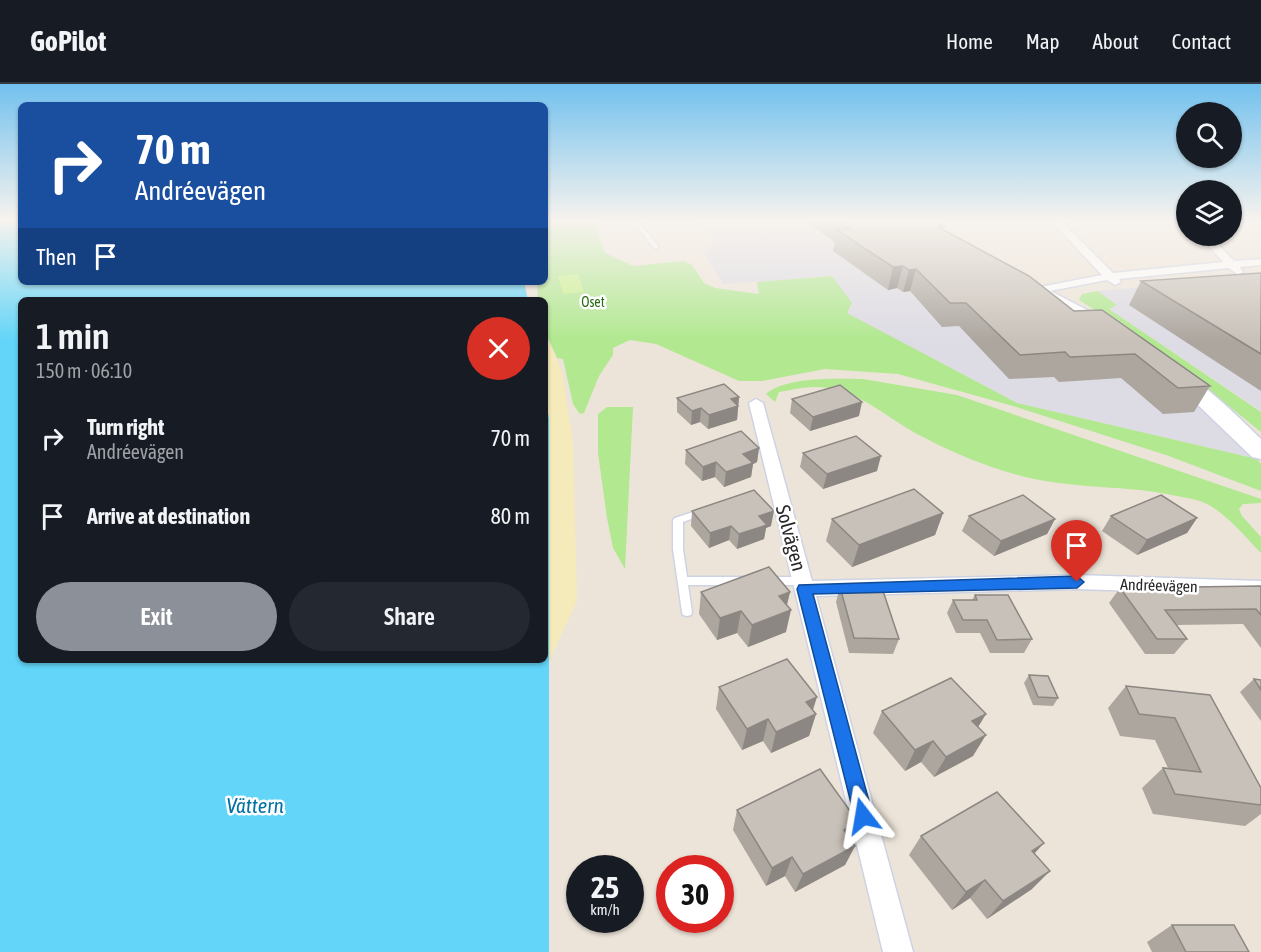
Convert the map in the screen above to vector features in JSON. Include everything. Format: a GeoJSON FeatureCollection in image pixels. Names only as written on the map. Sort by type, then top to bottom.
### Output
{"type":"FeatureCollection","features":[{"type":"Feature","properties":{"kind":"street"},"geometry":{"type":"LineString","coordinates":[[1092,260],[1112,280]]}},
{"type":"Feature","properties":{"kind":"street"},"geometry":{"type":"LineString","coordinates":[[1226,260],[1236,270]]}},
{"type":"Feature","properties":{"kind":"street"},"geometry":{"type":"LineString","coordinates":[[1236,270],[1261,262]]}},
{"type":"Feature","properties":{"kind":"street"},"geometry":{"type":"LineString","coordinates":[[1043,292],[1112,280],[1236,270],[1261,273]]}},
{"type":"Feature","properties":{"kind":"street"},"geometry":{"type":"LineString","coordinates":[[1021,280],[1126,339]]}},
{"type":"Feature","properties":{"kind":"street"},"geometry":{"type":"LineString","coordinates":[[1163,367],[1208,402],[1261,452]]}},
{"type":"Feature","properties":{"kind":"street","name":"Solvägen"},"geometry":{"type":"LineString","coordinates":[[756,403],[898,952]]}},
{"type":"Feature","properties":{"kind":"street","name":"Andréevägen"},"geometry":{"type":"LineString","coordinates":[[803,585],[1077,582],[1261,588]]}},
{"type":"Feature","properties":{"kind":"lane"},"geometry":{"type":"LineString","coordinates":[[687,612],[682,581],[678,520],[692,514],[715,510]]}},
{"type":"Feature","properties":{"kind":"lane"},"geometry":{"type":"LineString","coordinates":[[682,581],[803,585]]}},
{"type":"Feature","properties":{"kind":"shaded area"},"geometry":{"type":"Polygon","coordinates":[[[708,260],[968,260],[1205,408],[1257,459],[1017,403],[846,313],[832,276],[723,284],[708,260]]]}},
{"type":"Feature","properties":{"kind":"shaded area"},"geometry":{"type":"Polygon","coordinates":[[[1261,277],[1261,411],[1109,309],[1116,304],[1098,291],[1261,277]]]}},
{"type":"Feature","properties":{"kind":"green space","name":"Oset"},"geometry":{"type":"Polygon","coordinates":[[[548,260],[619,260],[633,266],[684,261],[692,265],[704,283],[715,288],[759,294],[757,282],[832,276],[852,303],[847,313],[1017,403],[1257,459],[1261,464],[1261,491],[1166,455],[1013,406],[898,374],[825,369],[762,381],[739,381],[656,344],[630,340],[613,348],[613,355],[599,376],[584,413],[580,414],[573,404],[563,359],[557,358],[548,338],[548,297],[538,297],[537,285],[548,285],[548,260]]]}},
{"type":"Feature","properties":{"kind":"green space"},"geometry":{"type":"Polygon","coordinates":[[[578,274],[584,292],[563,294],[558,276],[578,274]]]}},
{"type":"Feature","properties":{"kind":"green space"},"geometry":{"type":"Polygon","coordinates":[[[1098,291],[1117,305],[1109,309],[1261,412],[1261,432],[1168,357],[1079,300],[1082,294],[1098,291]]]}},
{"type":"Feature","properties":{"kind":"green space"},"geometry":{"type":"Polygon","coordinates":[[[863,379],[957,395],[1261,499],[1261,503],[1243,504],[1239,509],[1242,516],[1261,537],[1261,553],[1222,514],[1198,500],[1148,491],[1071,485],[1033,479],[1002,470],[946,449],[859,398],[830,388],[810,387],[779,392],[775,402],[766,394],[775,388],[799,381],[863,379]]]}},
{"type":"Feature","properties":{"kind":"green space"},"geometry":{"type":"Polygon","coordinates":[[[607,407],[633,407],[625,569],[613,548],[598,453],[598,414],[607,407]]]}},
{"type":"Feature","properties":{"kind":"sand"},"geometry":{"type":"Polygon","coordinates":[[[548,340],[562,372],[573,443],[577,601],[549,661],[548,340]]]}},
{"type":"Feature","properties":{"kind":"water","name":"Vättern"},"geometry":{"type":"Polygon","coordinates":[[[0,260],[18,260],[18,285],[525,285],[527,297],[18,297],[18,663],[548,663],[548,412],[549,952],[0,952],[0,260]]]}},
{"type":"Feature","properties":{"kind":"building"},"geometry":{"type":"Polygon","coordinates":[[[882,260],[998,260],[1029,276],[1074,311],[1102,310],[1210,386],[1178,388],[1135,354],[1070,357],[1065,352],[1020,355],[966,303],[950,303],[916,269],[909,270],[903,266],[893,267],[882,260]]]}},
{"type":"Feature","properties":{"kind":"building"},"geometry":{"type":"Polygon","coordinates":[[[1261,273],[1261,354],[1141,281],[1261,273]]]}},
{"type":"Feature","properties":{"kind":"building"},"geometry":{"type":"Polygon","coordinates":[[[724,384],[739,397],[731,399],[738,406],[709,415],[701,408],[692,411],[677,398],[724,384]]]}},
{"type":"Feature","properties":{"kind":"building"},"geometry":{"type":"Polygon","coordinates":[[[840,385],[862,402],[813,417],[792,399],[840,385]]]}},
{"type":"Feature","properties":{"kind":"building"},"geometry":{"type":"Polygon","coordinates":[[[741,431],[759,448],[743,454],[753,463],[726,472],[716,462],[703,467],[686,450],[741,431]]]}},
{"type":"Feature","properties":{"kind":"building"},"geometry":{"type":"Polygon","coordinates":[[[856,436],[881,456],[827,474],[803,453],[856,436]]]}},
{"type":"Feature","properties":{"kind":"building"},"geometry":{"type":"Polygon","coordinates":[[[914,489],[943,513],[859,545],[832,519],[914,489]]]}},
{"type":"Feature","properties":{"kind":"building"},"geometry":{"type":"Polygon","coordinates":[[[754,490],[774,511],[759,516],[767,525],[739,534],[731,526],[710,533],[692,511],[754,490]]]}},
{"type":"Feature","properties":{"kind":"building"},"geometry":{"type":"Polygon","coordinates":[[[1023,495],[1055,519],[1001,541],[969,516],[1023,495]]]}},
{"type":"Feature","properties":{"kind":"building"},"geometry":{"type":"Polygon","coordinates":[[[1161,495],[1197,518],[1147,540],[1111,516],[1161,495]]]}},
{"type":"Feature","properties":{"kind":"building"},"geometry":{"type":"Polygon","coordinates":[[[769,567],[790,592],[779,596],[791,610],[752,625],[741,611],[720,618],[701,592],[769,567]]]}},
{"type":"Feature","properties":{"kind":"building"},"geometry":{"type":"Polygon","coordinates":[[[1261,586],[1261,615],[1256,609],[1165,610],[1187,639],[1157,639],[1120,588],[1261,586]]]}},
{"type":"Feature","properties":{"kind":"building"},"geometry":{"type":"Polygon","coordinates":[[[840,587],[882,588],[899,639],[854,638],[840,587]]]}},
{"type":"Feature","properties":{"kind":"building"},"geometry":{"type":"Polygon","coordinates":[[[975,595],[1008,595],[1032,639],[997,640],[987,620],[963,620],[953,600],[977,600],[975,595]]]}},
{"type":"Feature","properties":{"kind":"building"},"geometry":{"type":"Polygon","coordinates":[[[787,659],[817,697],[806,702],[816,714],[776,732],[768,719],[747,729],[719,687],[787,659]]]}},
{"type":"Feature","properties":{"kind":"building"},"geometry":{"type":"Polygon","coordinates":[[[1029,675],[1048,676],[1058,698],[1038,697],[1029,675]]]}},
{"type":"Feature","properties":{"kind":"building"},"geometry":{"type":"Polygon","coordinates":[[[951,678],[986,714],[972,721],[986,735],[946,757],[933,741],[915,750],[882,711],[951,678]]]}},
{"type":"Feature","properties":{"kind":"building"},"geometry":{"type":"Polygon","coordinates":[[[1254,679],[1261,680],[1261,690],[1254,679]]]}},
{"type":"Feature","properties":{"kind":"building"},"geometry":{"type":"Polygon","coordinates":[[[1126,686],[1210,695],[1261,788],[1261,805],[1175,794],[1163,768],[1201,772],[1175,718],[1139,714],[1126,686]]]}},
{"type":"Feature","properties":{"kind":"building"},"geometry":{"type":"Polygon","coordinates":[[[820,769],[858,822],[844,830],[855,846],[803,874],[792,857],[772,868],[737,810],[820,769]]]}},
{"type":"Feature","properties":{"kind":"building"},"geometry":{"type":"Polygon","coordinates":[[[997,792],[1044,843],[1032,851],[1050,871],[1003,901],[985,880],[966,892],[921,836],[997,792]]]}},
{"type":"Feature","properties":{"kind":"building"},"geometry":{"type":"Polygon","coordinates":[[[1172,925],[1234,925],[1249,952],[1186,952],[1172,925]]]}},
{"type":"Feature","properties":{"kind":"route"},"geometry":{"type":"LineString","coordinates":[[863,816],[804,589],[1077,582]]}}]}
